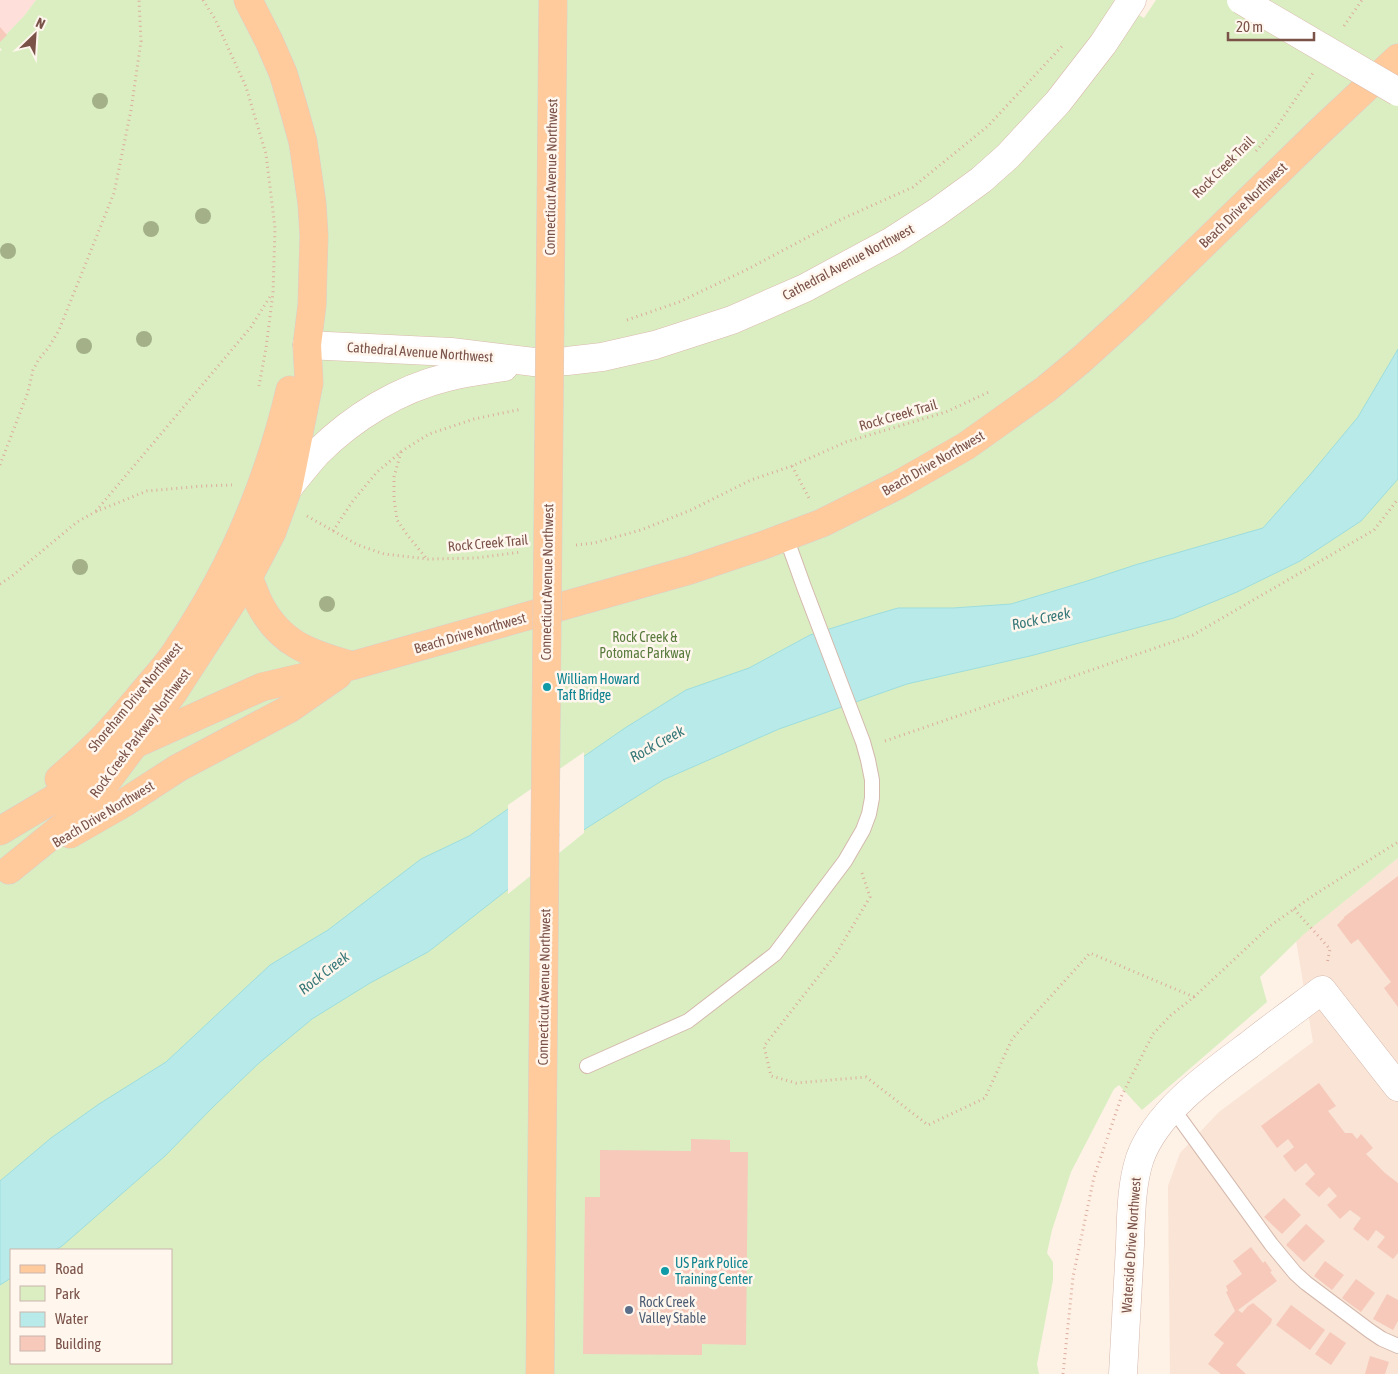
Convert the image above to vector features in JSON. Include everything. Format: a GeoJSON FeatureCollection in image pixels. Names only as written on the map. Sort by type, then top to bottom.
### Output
{"type":"FeatureCollection","features":[{"type":"Feature","properties":{"kind":"main road","name":"Shoreham Drive Northwest"},"geometry":{"type":"LineString","coordinates":[[248,0],[283,73],[303,142],[312,204],[314,236],[312,305],[307,344],[310,383],[288,488],[272,532],[249,576]]}},
{"type":"Feature","properties":{"kind":"main road","name":"Connecticut Avenue Northwest"},"geometry":{"type":"LineString","coordinates":[[540,1374],[553,0]]}},
{"type":"Feature","properties":{"kind":"main road","name":"Beach Drive Northwest"},"geometry":{"type":"LineString","coordinates":[[2,830],[72,788],[133,745],[262,687],[351,666],[690,570],[822,523],[898,485],[966,446],[1046,389],[1094,349],[1318,132],[1398,58]]}},
{"type":"Feature","properties":{"kind":"main road","name":"Shoreham Drive Northwest"},"geometry":{"type":"LineString","coordinates":[[2,830],[94,748],[158,674],[181,644],[215,588],[234,551],[259,494],[283,421],[294,376],[307,344]]}},
{"type":"Feature","properties":{"kind":"main road"},"geometry":{"type":"LineString","coordinates":[[234,551],[249,576],[259,603],[281,633],[298,647],[316,656],[351,666]]}},
{"type":"Feature","properties":{"kind":"main road","name":"Rock Creek Parkway Northwest"},"geometry":{"type":"LineString","coordinates":[[4,872],[78,814],[107,782],[172,693],[249,576]]}},
{"type":"Feature","properties":{"kind":"main road","name":"Beach Drive Northwest"},"geometry":{"type":"LineString","coordinates":[[4,872],[124,803],[178,768],[289,709],[351,666]]}},
{"type":"Feature","properties":{"kind":"street","name":"Cathedral Avenue Northwest"},"geometry":{"type":"LineString","coordinates":[[288,488],[317,453],[347,426],[386,401],[412,388],[448,377],[534,362],[602,357],[654,345],[732,320],[805,288],[892,241],[952,202],[1008,156],[1058,102],[1124,14],[1132,0]]}},
{"type":"Feature","properties":{"kind":"street"},"geometry":{"type":"LineString","coordinates":[[1241,0],[1398,92]]}},
{"type":"Feature","properties":{"kind":"street","name":"Cathedral Avenue Northwest"},"geometry":{"type":"LineString","coordinates":[[307,344],[451,352],[534,362]]}},
{"type":"Feature","properties":{"kind":"street"},"geometry":{"type":"LineString","coordinates":[[1322,990],[1398,1087]]}},
{"type":"Feature","properties":{"kind":"street","name":"Waterside Drive Northwest"},"geometry":{"type":"LineString","coordinates":[[1123,1374],[1135,1178],[1140,1157],[1154,1131],[1173,1108],[1216,1069],[1322,990]]}},
{"type":"Feature","properties":{"kind":"lane"},"geometry":{"type":"LineString","coordinates":[[587,1066],[688,1021],[775,954],[845,861],[863,830],[869,814],[872,789],[868,760],[863,742],[786,537]]}},
{"type":"Feature","properties":{"kind":"lane"},"geometry":{"type":"LineString","coordinates":[[1173,1108],[1271,1244],[1295,1272],[1306,1283],[1370,1331],[1398,1346]]}},
{"type":"Feature","properties":{"kind":"path"},"geometry":{"type":"LineString","coordinates":[[0,464],[28,392],[33,370],[39,359],[50,347],[59,330],[114,193],[131,110],[141,41],[139,0]]}},
{"type":"Feature","properties":{"kind":"path"},"geometry":{"type":"LineString","coordinates":[[203,0],[215,19],[246,87],[266,154],[275,228],[273,293],[258,392]]}},
{"type":"Feature","properties":{"kind":"path"},"geometry":{"type":"LineString","coordinates":[[1341,31],[1362,0]]}},
{"type":"Feature","properties":{"kind":"path"},"geometry":{"type":"LineString","coordinates":[[626,320],[679,302],[746,270],[842,220],[913,187],[988,126],[1065,43]]}},
{"type":"Feature","properties":{"kind":"path","name":"Rock Creek Trail"},"geometry":{"type":"LineString","coordinates":[[1252,155],[1276,128],[1314,70]]}},
{"type":"Feature","properties":{"kind":"path"},"geometry":{"type":"LineString","coordinates":[[95,512],[251,327],[273,293]]}},
{"type":"Feature","properties":{"kind":"path","name":"Rock Creek Trail"},"geometry":{"type":"LineString","coordinates":[[574,546],[594,543],[641,530],[691,510],[751,480],[792,466],[846,442],[946,412],[996,388]]}},
{"type":"Feature","properties":{"kind":"path"},"geometry":{"type":"LineString","coordinates":[[333,531],[352,502],[377,472],[402,451],[428,434],[474,419],[524,409]]}},
{"type":"Feature","properties":{"kind":"path"},"geometry":{"type":"LineString","coordinates":[[402,451],[394,477],[394,499],[397,520],[428,559]]}},
{"type":"Feature","properties":{"kind":"path"},"geometry":{"type":"LineString","coordinates":[[792,466],[813,506]]}},
{"type":"Feature","properties":{"kind":"path"},"geometry":{"type":"LineString","coordinates":[[0,584],[78,522],[95,512],[147,491],[234,485]]}},
{"type":"Feature","properties":{"kind":"path"},"geometry":{"type":"LineString","coordinates":[[880,743],[1193,635],[1374,530],[1398,499]]}},
{"type":"Feature","properties":{"kind":"path","name":"Rock Creek Trail"},"geometry":{"type":"LineString","coordinates":[[303,514],[358,545],[384,554],[428,559],[476,558],[525,552]]}},
{"type":"Feature","properties":{"kind":"path"},"geometry":{"type":"LineString","coordinates":[[860,869],[870,897],[836,954],[764,1046],[771,1076],[796,1083],[866,1077],[928,1125],[985,1098],[1012,1039],[1090,953],[1194,997]]}},
{"type":"Feature","properties":{"kind":"path"},"geometry":{"type":"LineString","coordinates":[[1294,909],[1330,949],[1322,990]]}},
{"type":"Feature","properties":{"kind":"shaded area"},"geometry":{"type":"Polygon","coordinates":[[[0,0],[36,0],[0,42],[0,0]]]}},
{"type":"Feature","properties":{"kind":"shaded area"},"geometry":{"type":"Polygon","coordinates":[[[1398,858],[1398,1374],[1170,1374],[1168,1186],[1180,1153],[1219,1112],[1313,1042],[1296,940],[1398,858]]]}},
{"type":"Feature","properties":{"kind":"green space","name":"Rock Creek & Potomac Parkway"},"geometry":{"type":"Polygon","coordinates":[[[36,0],[1113,0],[1144,18],[1156,0],[1398,0],[1398,858],[1304,934],[1260,977],[1267,1002],[1142,1110],[1119,1085],[1114,1089],[1071,1172],[1052,1230],[1047,1253],[1053,1262],[1053,1280],[1037,1364],[1039,1374],[0,1374],[0,51],[2,50],[0,48],[0,41],[24,16],[36,0]]]}},
{"type":"Feature","properties":{"kind":"water","name":"Rock Creek"},"geometry":{"type":"Polygon","coordinates":[[[1398,349],[1398,479],[1361,521],[1300,561],[1237,592],[1174,618],[1030,656],[907,684],[779,729],[663,780],[585,829],[428,952],[370,983],[312,1019],[259,1063],[165,1156],[62,1246],[57,1249],[10,1249],[10,1279],[0,1285],[0,1181],[51,1138],[99,1104],[166,1062],[270,965],[328,930],[421,859],[469,836],[625,728],[686,690],[749,668],[810,635],[898,608],[953,608],[1011,604],[1135,565],[1263,528],[1358,417],[1398,349]]]}},
{"type":"Feature","properties":{"kind":"pier"},"geometry":{"type":"Polygon","coordinates":[[[584,752],[584,833],[508,894],[508,805],[584,752]]]}},
{"type":"Feature","properties":{"kind":"building"},"geometry":{"type":"Polygon","coordinates":[[[0,27],[7,35],[0,42],[0,27]]]}},
{"type":"Feature","properties":{"kind":"building"},"geometry":{"type":"Polygon","coordinates":[[[1398,876],[1398,1007],[1384,988],[1391,982],[1358,939],[1351,944],[1337,925],[1344,917],[1398,876]]]}},
{"type":"Feature","properties":{"kind":"building"},"geometry":{"type":"Polygon","coordinates":[[[1319,1083],[1336,1106],[1328,1111],[1345,1133],[1352,1133],[1357,1139],[1361,1134],[1373,1148],[1366,1154],[1398,1183],[1398,1253],[1393,1259],[1377,1247],[1385,1237],[1376,1230],[1368,1241],[1353,1229],[1361,1218],[1350,1210],[1340,1219],[1327,1205],[1337,1196],[1329,1187],[1319,1197],[1305,1184],[1315,1174],[1306,1163],[1295,1172],[1283,1156],[1294,1147],[1288,1139],[1277,1148],[1261,1126],[1319,1083]]]}},
{"type":"Feature","properties":{"kind":"building","name":"US Park Police Training Center"},"geometry":{"type":"Polygon","coordinates":[[[691,1139],[730,1140],[730,1152],[748,1152],[746,1345],[702,1344],[702,1355],[583,1354],[585,1197],[600,1197],[600,1150],[691,1151],[691,1139]]]}},
{"type":"Feature","properties":{"kind":"building"},"geometry":{"type":"Polygon","coordinates":[[[1284,1198],[1301,1215],[1282,1234],[1264,1217],[1284,1198]]]}},
{"type":"Feature","properties":{"kind":"building"},"geometry":{"type":"Polygon","coordinates":[[[1306,1224],[1325,1241],[1304,1262],[1286,1245],[1306,1224]]]}},
{"type":"Feature","properties":{"kind":"building"},"geometry":{"type":"Polygon","coordinates":[[[1251,1247],[1263,1263],[1265,1261],[1277,1281],[1238,1310],[1242,1313],[1253,1303],[1272,1319],[1271,1323],[1236,1365],[1246,1374],[1221,1374],[1208,1364],[1224,1343],[1214,1335],[1235,1311],[1226,1292],[1228,1291],[1226,1286],[1242,1274],[1233,1261],[1251,1247]]]}},
{"type":"Feature","properties":{"kind":"building"},"geometry":{"type":"Polygon","coordinates":[[[1325,1261],[1344,1275],[1332,1290],[1314,1276],[1325,1261]]]}},
{"type":"Feature","properties":{"kind":"building"},"geometry":{"type":"Polygon","coordinates":[[[1356,1279],[1375,1293],[1361,1312],[1342,1298],[1356,1279]]]}},
{"type":"Feature","properties":{"kind":"building"},"geometry":{"type":"Polygon","coordinates":[[[1387,1294],[1398,1300],[1398,1321],[1393,1330],[1373,1319],[1387,1294]]]}},
{"type":"Feature","properties":{"kind":"building"},"geometry":{"type":"Polygon","coordinates":[[[1291,1305],[1325,1330],[1310,1350],[1276,1325],[1291,1305]]]}},
{"type":"Feature","properties":{"kind":"building"},"geometry":{"type":"Polygon","coordinates":[[[1330,1332],[1346,1343],[1331,1365],[1315,1354],[1330,1332]]]}},
{"type":"Feature","properties":{"kind":"building"},"geometry":{"type":"Polygon","coordinates":[[[1370,1356],[1389,1362],[1385,1374],[1365,1374],[1370,1356]]]}},
{"type":"Feature","properties":{"kind":"place","name":"William Howard Taft Bridge"},"geometry":{"type":"Point","coordinates":[547,687]}},
{"type":"Feature","properties":{"kind":"place","name":"US Park Police Training Center"},"geometry":{"type":"Point","coordinates":[665,1271]}},
{"type":"Feature","properties":{"kind":"place","name":"Rock Creek Valley Stable"},"geometry":{"type":"Point","coordinates":[629,1310]}}]}
